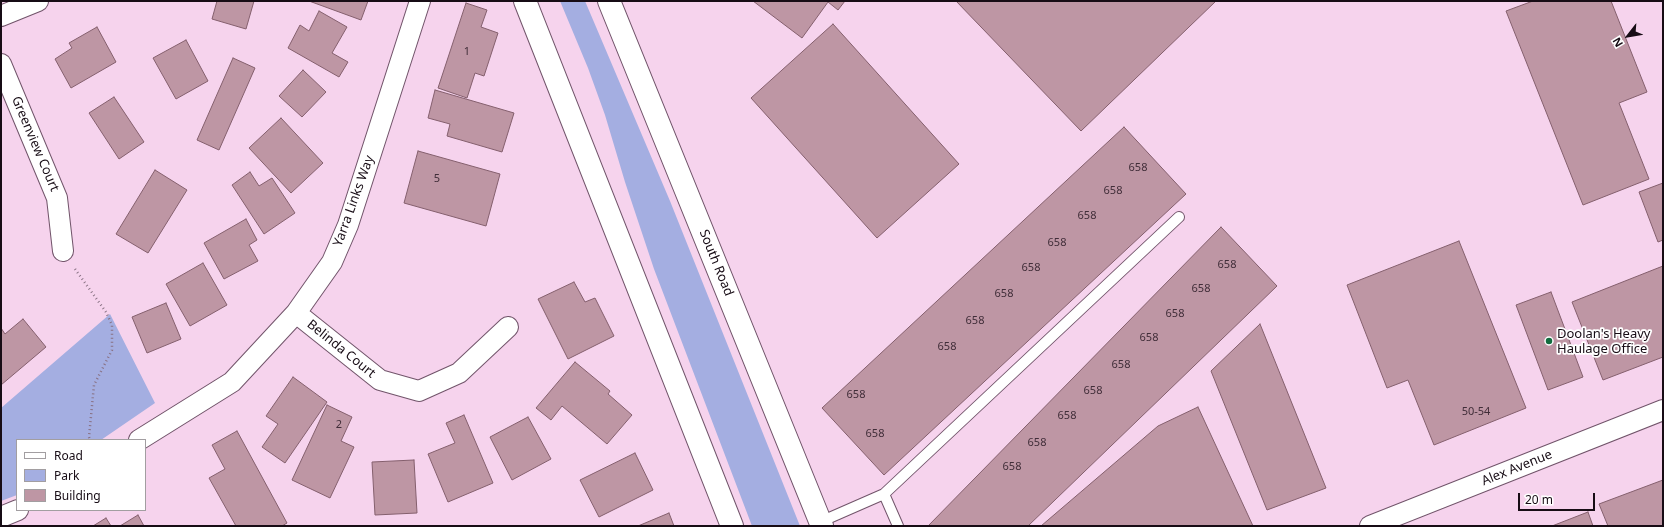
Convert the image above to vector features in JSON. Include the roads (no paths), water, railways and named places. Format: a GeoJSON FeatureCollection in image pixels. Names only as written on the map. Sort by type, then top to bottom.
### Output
{"type":"FeatureCollection","features":[{"type":"Feature","properties":{"kind":"highway"},"geometry":{"type":"LineString","coordinates":[[525,1],[732,526]]}},
{"type":"Feature","properties":{"kind":"highway","name":"South Road"},"geometry":{"type":"LineString","coordinates":[[610,1],[821,524]]}},
{"type":"Feature","properties":{"kind":"street"},"geometry":{"type":"LineString","coordinates":[[1,16],[38,1]]}},
{"type":"Feature","properties":{"kind":"street","name":"Yarra Links Way"},"geometry":{"type":"LineString","coordinates":[[141,439],[232,382],[296,314],[332,262],[348,225],[420,1]]}},
{"type":"Feature","properties":{"kind":"street","name":"Greenview Court"},"geometry":{"type":"LineString","coordinates":[[1,64],[57,198],[63,251]]}},
{"type":"Feature","properties":{"kind":"street","name":"Belinda Court"},"geometry":{"type":"LineString","coordinates":[[296,314],[380,380],[419,391],[459,373],[508,327]]}},
{"type":"Feature","properties":{"kind":"street","name":"Alex Avenue"},"geometry":{"type":"LineString","coordinates":[[1370,526],[1663,410]]}},
{"type":"Feature","properties":{"kind":"street"},"geometry":{"type":"LineString","coordinates":[[1,517],[16,511]]}},
{"type":"Feature","properties":{"kind":"lane"},"geometry":{"type":"LineString","coordinates":[[821,524],[884,494],[1179,217]]}},
{"type":"Feature","properties":{"kind":"lane"},"geometry":{"type":"LineString","coordinates":[[884,494],[898,526]]}},
{"type":"Feature","properties":{"kind":"place","name":"Doolan's Heavy Haulage Office"},"geometry":{"type":"Point","coordinates":[1549,341]}}]}
